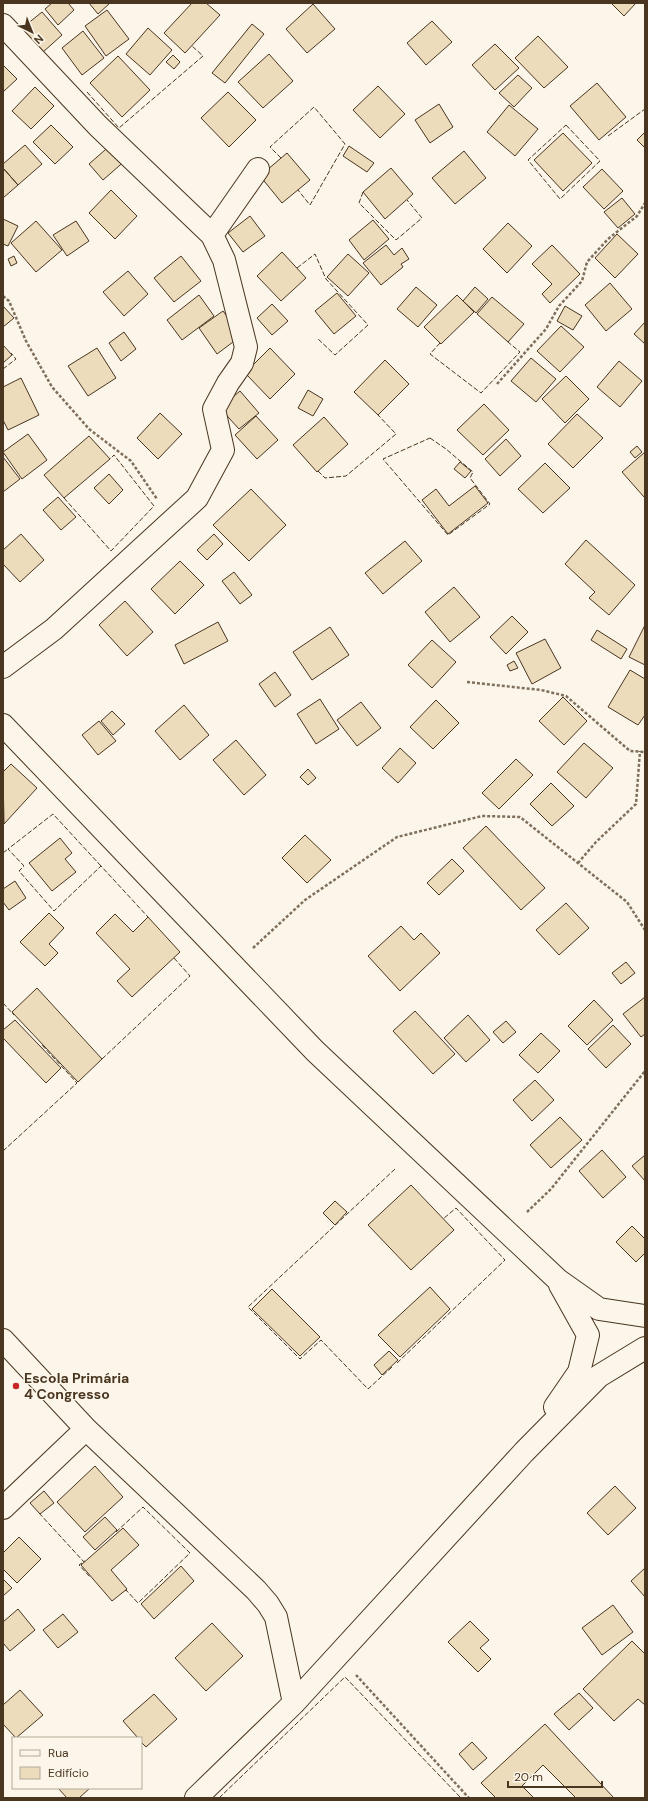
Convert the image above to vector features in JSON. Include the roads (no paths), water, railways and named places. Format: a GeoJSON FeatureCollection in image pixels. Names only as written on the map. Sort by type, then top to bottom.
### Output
{"type":"FeatureCollection","features":[{"type":"Feature","properties":{"kind":"street"},"geometry":{"type":"LineString","coordinates":[[3,25],[98,126],[212,234],[224,260],[246,347],[242,363],[228,383],[214,409],[223,450],[197,498],[54,629],[3,667]]}},
{"type":"Feature","properties":{"kind":"street"},"geometry":{"type":"LineString","coordinates":[[212,234],[258,169]]}},
{"type":"Feature","properties":{"kind":"street"},"geometry":{"type":"LineString","coordinates":[[3,725],[315,1051],[558,1280],[599,1309],[645,1316]]}},
{"type":"Feature","properties":{"kind":"street"},"geometry":{"type":"LineString","coordinates":[[524,1452],[579,1372],[588,1335],[558,1280]]}},
{"type":"Feature","properties":{"kind":"street"},"geometry":{"type":"LineString","coordinates":[[3,1340],[86,1428],[256,1590],[268,1604],[276,1617],[294,1703]]}},
{"type":"Feature","properties":{"kind":"street"},"geometry":{"type":"LineString","coordinates":[[196,1798],[294,1703],[524,1452],[599,1376],[645,1348]]}},
{"type":"Feature","properties":{"kind":"street"},"geometry":{"type":"LineString","coordinates":[[3,1508],[86,1428]]}},
{"type":"Feature","properties":{"kind":"place","name":"Escola Primária 4 Congresso"},"geometry":{"type":"Point","coordinates":[16,1386]}}]}
